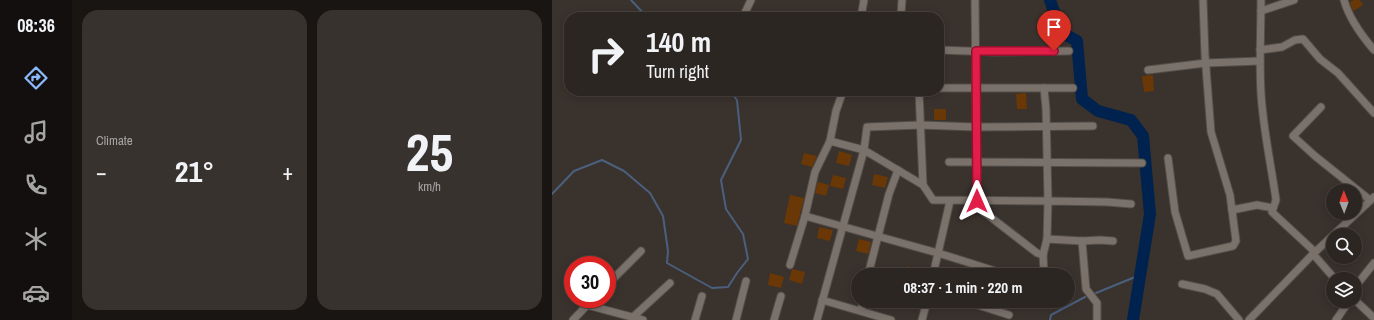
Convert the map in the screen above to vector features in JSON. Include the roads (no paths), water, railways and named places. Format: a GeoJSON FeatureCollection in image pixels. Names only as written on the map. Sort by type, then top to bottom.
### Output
{"type":"FeatureCollection","features":[{"type":"Feature","properties":{"kind":"street"},"geometry":{"type":"LineString","coordinates":[[745,12],[751,0]]}},
{"type":"Feature","properties":{"kind":"street"},"geometry":{"type":"LineString","coordinates":[[862,12],[864,0]]}},
{"type":"Feature","properties":{"kind":"street"},"geometry":{"type":"LineString","coordinates":[[901,12],[902,0]]}},
{"type":"Feature","properties":{"kind":"street"},"geometry":{"type":"LineString","coordinates":[[975,0],[977,201],[984,212],[1037,253],[1043,255]]}},
{"type":"Feature","properties":{"kind":"street"},"geometry":{"type":"LineString","coordinates":[[1168,158],[1175,212],[1188,256],[1233,246],[1236,242],[1230,195],[1211,132],[1203,0]]}},
{"type":"Feature","properties":{"kind":"street"},"geometry":{"type":"LineString","coordinates":[[1261,0],[1260,61],[1264,124],[1276,200],[1272,212],[1314,253],[1329,272]]}},
{"type":"Feature","properties":{"kind":"street"},"geometry":{"type":"LineString","coordinates":[[1261,11],[1294,0]]}},
{"type":"Feature","properties":{"kind":"street"},"geometry":{"type":"LineString","coordinates":[[1344,0],[1346,8],[1366,41],[1374,50]]}},
{"type":"Feature","properties":{"kind":"street"},"geometry":{"type":"LineString","coordinates":[[1260,50],[1282,47],[1295,40],[1303,39],[1320,58],[1338,72],[1374,113]]}},
{"type":"Feature","properties":{"kind":"street"},"geometry":{"type":"LineString","coordinates":[[944,50],[1069,51]]}},
{"type":"Feature","properties":{"kind":"street"},"geometry":{"type":"LineString","coordinates":[[1148,70],[1206,63],[1260,61]]}},
{"type":"Feature","properties":{"kind":"street"},"geometry":{"type":"LineString","coordinates":[[944,88],[1074,88]]}},
{"type":"Feature","properties":{"kind":"street"},"geometry":{"type":"LineString","coordinates":[[1044,88],[1048,239],[1043,255],[1044,268]]}},
{"type":"Feature","properties":{"kind":"street"},"geometry":{"type":"LineString","coordinates":[[790,265],[805,216],[815,172],[830,141],[836,111],[841,96]]}},
{"type":"Feature","properties":{"kind":"street"},"geometry":{"type":"LineString","coordinates":[[919,96],[923,185]]}},
{"type":"Feature","properties":{"kind":"street"},"geometry":{"type":"LineString","coordinates":[[1249,320],[1314,253],[1372,198],[1315,156],[1293,136],[1320,107]]}},
{"type":"Feature","properties":{"kind":"street"},"geometry":{"type":"LineString","coordinates":[[817,320],[864,150],[868,127],[920,125],[976,127],[1093,126]]}},
{"type":"Feature","properties":{"kind":"street"},"geometry":{"type":"LineString","coordinates":[[830,141],[864,150],[923,185],[933,200],[1106,202],[1131,204]]}},
{"type":"Feature","properties":{"kind":"street"},"geometry":{"type":"LineString","coordinates":[[949,162],[1142,163]]}},
{"type":"Feature","properties":{"kind":"street"},"geometry":{"type":"LineString","coordinates":[[870,268],[889,194],[898,170]]}},
{"type":"Feature","properties":{"kind":"street"},"geometry":{"type":"LineString","coordinates":[[935,268],[950,201]]}},
{"type":"Feature","properties":{"kind":"street"},"geometry":{"type":"LineString","coordinates":[[1232,210],[1257,204],[1273,208]]}},
{"type":"Feature","properties":{"kind":"street"},"geometry":{"type":"LineString","coordinates":[[805,216],[938,253],[986,268]]}},
{"type":"Feature","properties":{"kind":"street"},"geometry":{"type":"LineString","coordinates":[[1048,239],[1113,241]]}},
{"type":"Feature","properties":{"kind":"street"},"geometry":{"type":"LineString","coordinates":[[1082,241],[1086,289],[1097,303],[1097,320]]}},
{"type":"Feature","properties":{"kind":"street"},"geometry":{"type":"LineString","coordinates":[[616,276],[641,251]]}},
{"type":"Feature","properties":{"kind":"street"},"geometry":{"type":"LineString","coordinates":[[1362,278],[1374,263]]}},
{"type":"Feature","properties":{"kind":"street"},"geometry":{"type":"LineString","coordinates":[[736,320],[746,281]]}},
{"type":"Feature","properties":{"kind":"street"},"geometry":{"type":"LineString","coordinates":[[633,317],[670,283]]}},
{"type":"Feature","properties":{"kind":"street"},"geometry":{"type":"LineString","coordinates":[[1182,284],[1205,289],[1217,294],[1239,320]]}},
{"type":"Feature","properties":{"kind":"street"},"geometry":{"type":"LineString","coordinates":[[695,320],[702,296]]}},
{"type":"Feature","properties":{"kind":"street"},"geometry":{"type":"LineString","coordinates":[[774,320],[781,296]]}},
{"type":"Feature","properties":{"kind":"street"},"geometry":{"type":"LineString","coordinates":[[822,300],[891,320]]}},
{"type":"Feature","properties":{"kind":"street"},"geometry":{"type":"LineString","coordinates":[[1362,307],[1374,318]]}},
{"type":"Feature","properties":{"kind":"street"},"geometry":{"type":"LineString","coordinates":[[573,320],[584,308]]}},
{"type":"Feature","properties":{"kind":"street"},"geometry":{"type":"LineString","coordinates":[[598,308],[643,320]]}},
{"type":"Feature","properties":{"kind":"street"},"geometry":{"type":"LineString","coordinates":[[922,320],[925,308]]}},
{"type":"Feature","properties":{"kind":"street"},"geometry":{"type":"LineString","coordinates":[[987,308],[1009,315]]}},
{"type":"Feature","properties":{"kind":"street"},"geometry":{"type":"LineString","coordinates":[[1336,320],[1344,308]]}},
{"type":"Feature","properties":{"kind":"waterway"},"geometry":{"type":"LineString","coordinates":[[631,0],[642,12]]}},
{"type":"Feature","properties":{"kind":"waterway"},"geometry":{"type":"LineString","coordinates":[[1050,0],[1061,32],[1077,41],[1082,99],[1098,111],[1131,120],[1143,136],[1150,214],[1133,320]]}},
{"type":"Feature","properties":{"kind":"waterway"},"geometry":{"type":"LineString","coordinates":[[552,194],[574,171],[602,160],[624,171],[650,193],[663,216],[668,251],[667,263],[712,288],[728,287],[748,259],[743,234],[726,209],[721,180],[741,140],[737,100],[734,96]]}},
{"type":"Feature","properties":{"kind":"waterway"},"geometry":{"type":"LineString","coordinates":[[1096,293],[1140,275]]}},
{"type":"Feature","properties":{"kind":"waterway"},"geometry":{"type":"LineString","coordinates":[[1050,320],[1051,315],[1085,297]]}}]}
